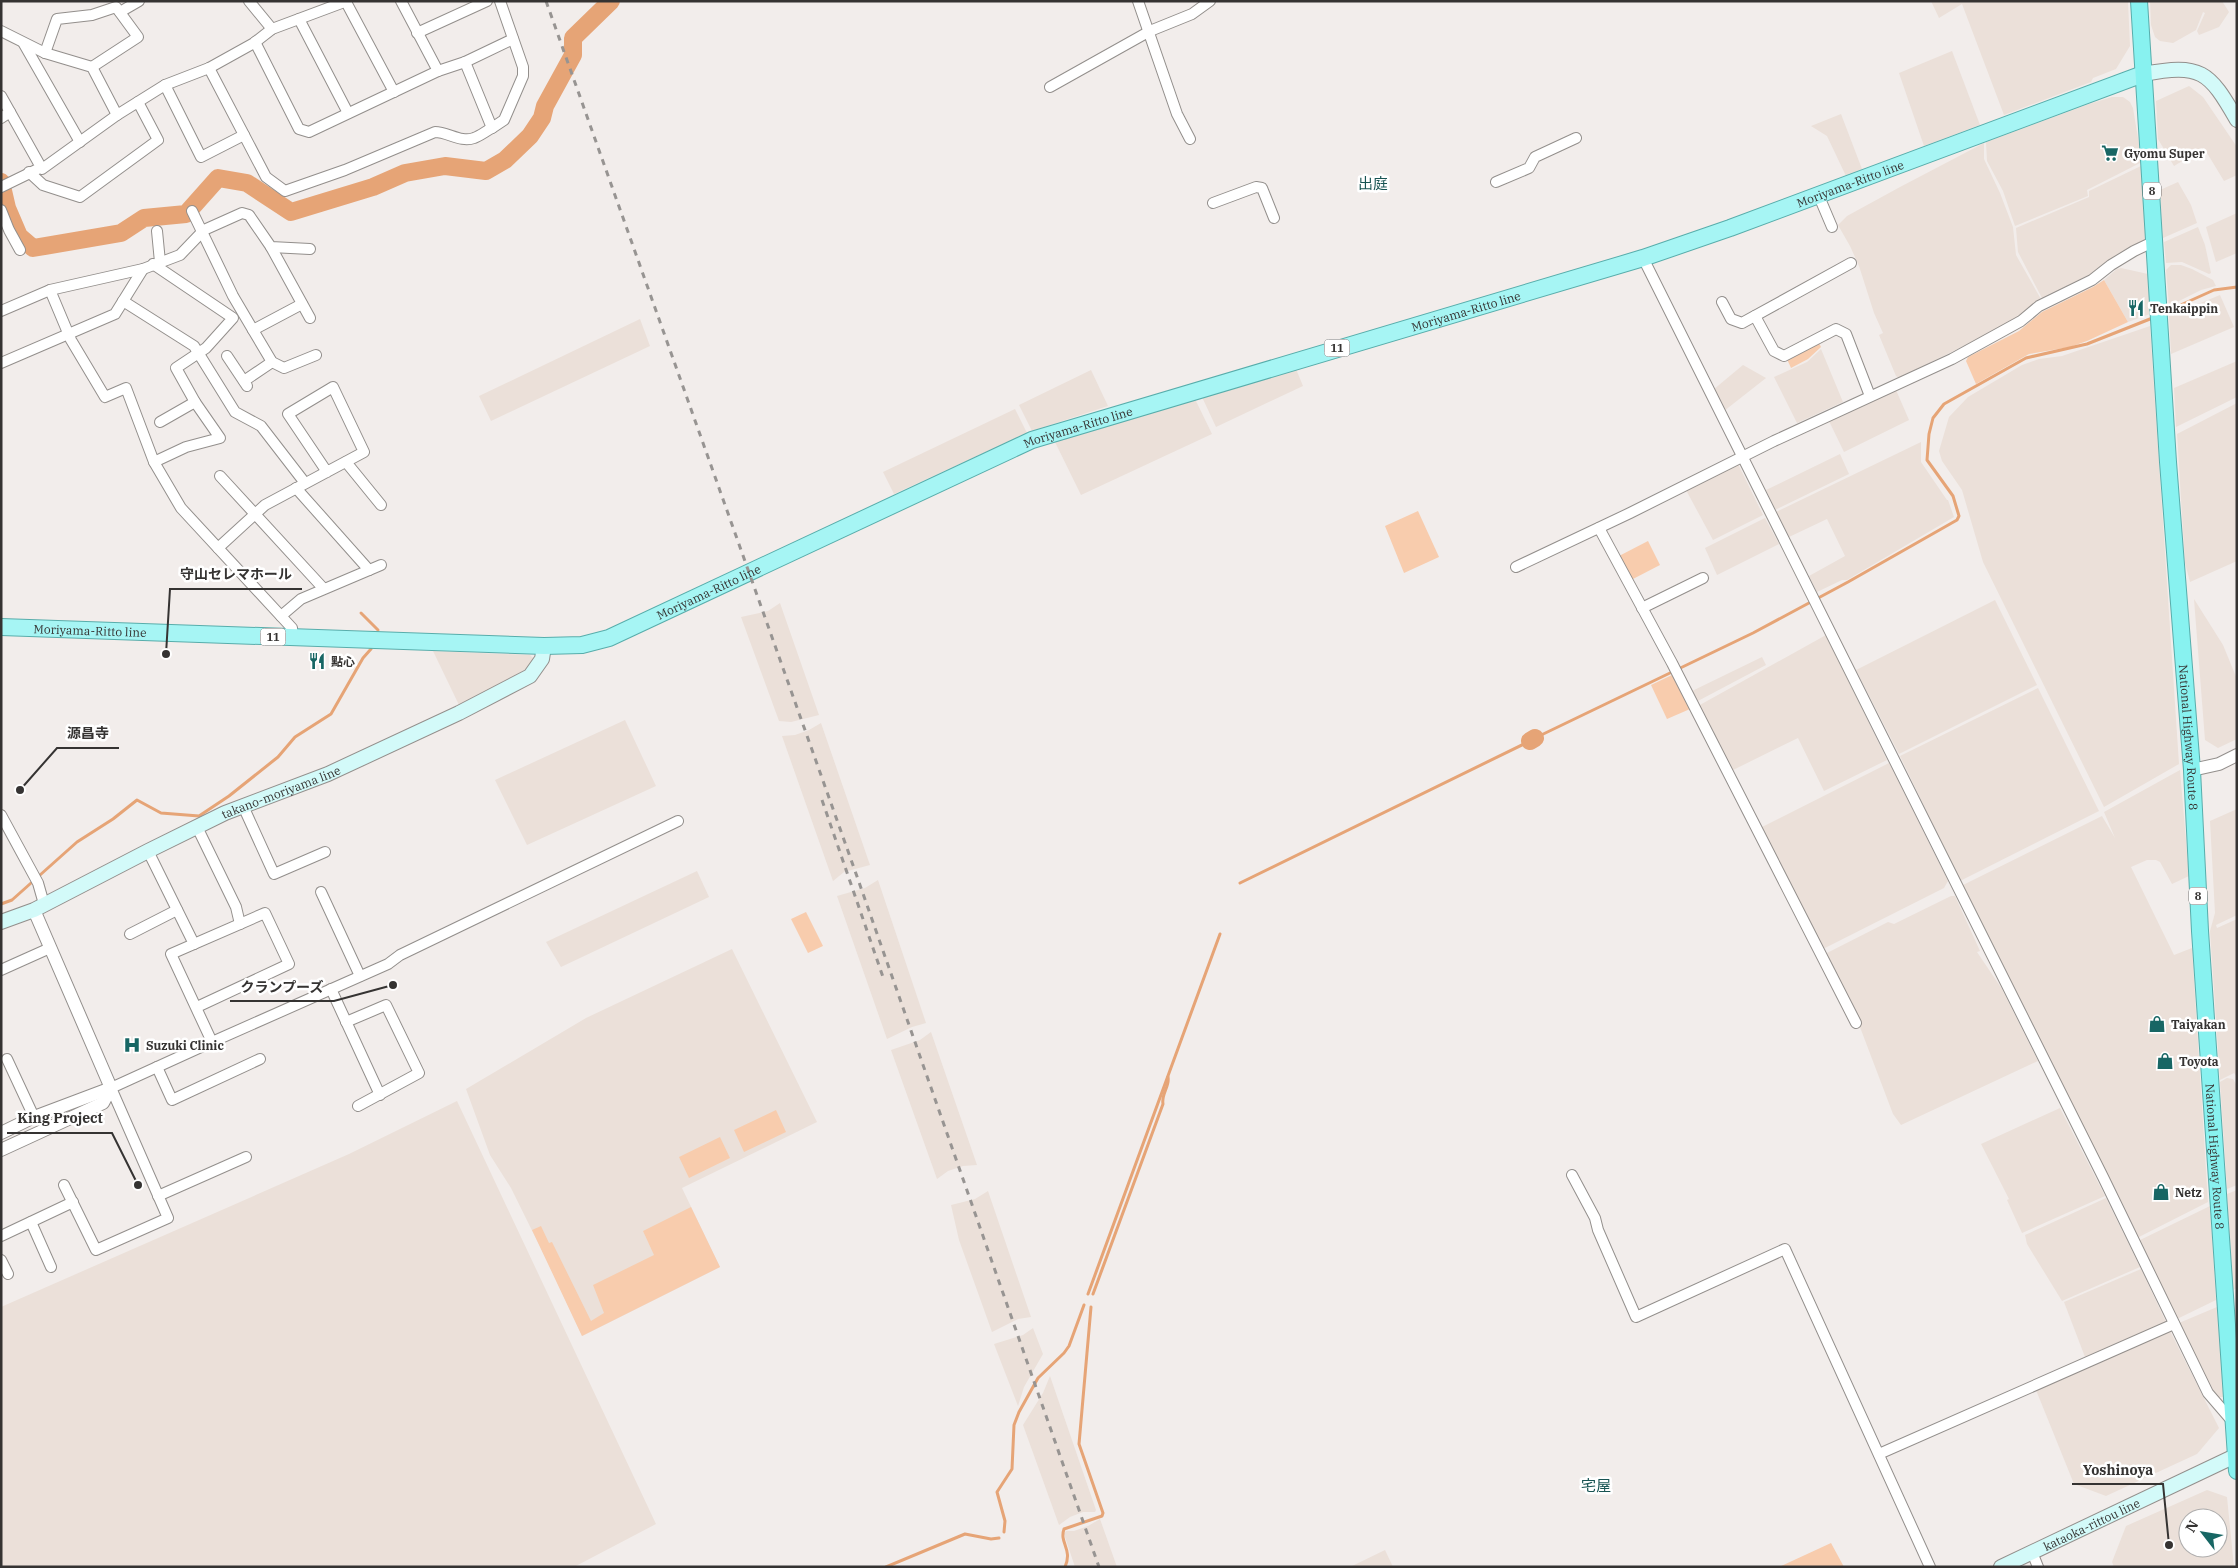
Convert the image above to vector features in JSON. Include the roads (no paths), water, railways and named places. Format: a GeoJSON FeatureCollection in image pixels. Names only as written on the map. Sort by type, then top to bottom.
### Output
{"type":"FeatureCollection","features":[{"type":"Feature","properties":{"kind":"highway","name":"National Highway Route 8"},"geometry":{"type":"LineString","coordinates":[[2138,1],[2160,315],[2169,481],[2192,770],[2201,941],[2236,1461]]}},
{"type":"Feature","properties":{"kind":"main road"},"geometry":{"type":"LineString","coordinates":[[2143,74],[2181,68],[2205,76],[2218,88],[2237,120]]}},
{"type":"Feature","properties":{"kind":"main road","name":"Moriyama-Ritto line"},"geometry":{"type":"LineString","coordinates":[[1,627],[544,646],[582,645],[609,638],[1032,440],[1643,258],[1730,228],[2143,74]]}},
{"type":"Feature","properties":{"kind":"main road","name":"takano-moriyama line"},"geometry":{"type":"LineString","coordinates":[[4,918],[39,907],[148,851],[243,806],[352,764],[412,737],[530,676],[542,659],[544,646]]}},
{"type":"Feature","properties":{"kind":"main road","name":"kataoka-rittou line"},"geometry":{"type":"LineString","coordinates":[[2001,1567],[2236,1461]]}},
{"type":"Feature","properties":{"kind":"street"},"geometry":{"type":"LineString","coordinates":[[120,12],[139,1]]}},
{"type":"Feature","properties":{"kind":"street"},"geometry":{"type":"LineString","coordinates":[[249,1],[272,29]]}},
{"type":"Feature","properties":{"kind":"street"},"geometry":{"type":"LineString","coordinates":[[400,1],[438,70]]}},
{"type":"Feature","properties":{"kind":"street"},"geometry":{"type":"LineString","coordinates":[[418,32],[487,1]]}},
{"type":"Feature","properties":{"kind":"street"},"geometry":{"type":"LineString","coordinates":[[208,68],[266,177],[286,191],[345,170],[435,132],[450,134],[466,140],[474,138],[504,120],[524,76],[523,67],[500,1]]}},
{"type":"Feature","properties":{"kind":"street"},"geometry":{"type":"LineString","coordinates":[[1138,1],[1150,31],[1177,114],[1190,139]]}},
{"type":"Feature","properties":{"kind":"street"},"geometry":{"type":"LineString","coordinates":[[1050,87],[1150,31],[1192,14],[1210,1]]}},
{"type":"Feature","properties":{"kind":"street"},"geometry":{"type":"LineString","coordinates":[[1,187],[29,172],[42,169],[116,115],[165,85],[208,68],[255,42],[272,29],[347,2],[394,92]]}},
{"type":"Feature","properties":{"kind":"street"},"geometry":{"type":"LineString","coordinates":[[45,53],[57,19],[92,15],[116,7],[138,37],[92,67]]}},
{"type":"Feature","properties":{"kind":"street"},"geometry":{"type":"LineString","coordinates":[[299,19],[348,113]]}},
{"type":"Feature","properties":{"kind":"street"},"geometry":{"type":"LineString","coordinates":[[1,31],[45,53],[92,67],[116,115]]}},
{"type":"Feature","properties":{"kind":"street"},"geometry":{"type":"LineString","coordinates":[[255,42],[299,129],[309,132],[438,70],[466,62],[513,39]]}},
{"type":"Feature","properties":{"kind":"street"},"geometry":{"type":"LineString","coordinates":[[24,44],[80,142]]}},
{"type":"Feature","properties":{"kind":"street"},"geometry":{"type":"LineString","coordinates":[[466,62],[492,128]]}},
{"type":"Feature","properties":{"kind":"street"},"geometry":{"type":"LineString","coordinates":[[165,85],[201,157],[244,135]]}},
{"type":"Feature","properties":{"kind":"street"},"geometry":{"type":"LineString","coordinates":[[1,96],[6,115],[42,169]]}},
{"type":"Feature","properties":{"kind":"street"},"geometry":{"type":"LineString","coordinates":[[29,172],[43,185],[80,196],[158,140],[138,102]]}},
{"type":"Feature","properties":{"kind":"street"},"geometry":{"type":"LineString","coordinates":[[1496,182],[1529,168],[1535,157],[1576,138]]}},
{"type":"Feature","properties":{"kind":"street"},"geometry":{"type":"LineString","coordinates":[[1213,203],[1256,187],[1262,188],[1274,218]]}},
{"type":"Feature","properties":{"kind":"street"},"geometry":{"type":"LineString","coordinates":[[1818,194],[1832,227]]}},
{"type":"Feature","properties":{"kind":"street"},"geometry":{"type":"LineString","coordinates":[[1,210],[5,231],[20,250]]}},
{"type":"Feature","properties":{"kind":"street"},"geometry":{"type":"LineString","coordinates":[[192,211],[234,296],[272,362],[284,368],[316,355]]}},
{"type":"Feature","properties":{"kind":"street"},"geometry":{"type":"LineString","coordinates":[[1,311],[50,290],[143,269],[180,255],[203,232],[242,213],[249,214],[271,247],[310,318]]}},
{"type":"Feature","properties":{"kind":"street"},"geometry":{"type":"LineString","coordinates":[[157,231],[157,263]]}},
{"type":"Feature","properties":{"kind":"street"},"geometry":{"type":"LineString","coordinates":[[1516,567],[1543,552],[1599,528],[1742,457],[1952,359],[2021,321],[2039,306],[2092,280],[2111,264],[2155,241]]}},
{"type":"Feature","properties":{"kind":"street"},"geometry":{"type":"LineString","coordinates":[[271,247],[310,250]]}},
{"type":"Feature","properties":{"kind":"street"},"geometry":{"type":"LineString","coordinates":[[1643,258],[2098,1168],[2208,1394],[2234,1423]]}},
{"type":"Feature","properties":{"kind":"street"},"geometry":{"type":"LineString","coordinates":[[154,462],[186,447],[220,438],[195,402],[176,368],[206,348],[233,318],[157,263]]}},
{"type":"Feature","properties":{"kind":"street"},"geometry":{"type":"LineString","coordinates":[[1722,302],[1731,319],[1742,323],[1851,263]]}},
{"type":"Feature","properties":{"kind":"street"},"geometry":{"type":"LineString","coordinates":[[1,363],[115,314],[143,269]]}},
{"type":"Feature","properties":{"kind":"street"},"geometry":{"type":"LineString","coordinates":[[50,290],[68,334],[105,396],[126,388],[154,462],[181,508],[292,628],[293,637]]}},
{"type":"Feature","properties":{"kind":"street"},"geometry":{"type":"LineString","coordinates":[[123,301],[194,346],[235,412],[261,426],[301,486],[370,570]]}},
{"type":"Feature","properties":{"kind":"street"},"geometry":{"type":"LineString","coordinates":[[253,330],[302,304]]}},
{"type":"Feature","properties":{"kind":"street"},"geometry":{"type":"LineString","coordinates":[[1755,316],[1774,351],[1784,356],[1836,330],[1846,334],[1870,396]]}},
{"type":"Feature","properties":{"kind":"street"},"geometry":{"type":"LineString","coordinates":[[228,356],[246,384],[272,362]]}},
{"type":"Feature","properties":{"kind":"street"},"geometry":{"type":"LineString","coordinates":[[218,548],[265,505],[346,462],[364,452],[332,387],[288,414],[327,472]]}},
{"type":"Feature","properties":{"kind":"street"},"geometry":{"type":"LineString","coordinates":[[160,422],[195,402]]}},
{"type":"Feature","properties":{"kind":"street"},"geometry":{"type":"LineString","coordinates":[[346,462],[381,505]]}},
{"type":"Feature","properties":{"kind":"street"},"geometry":{"type":"LineString","coordinates":[[220,476],[323,588]]}},
{"type":"Feature","properties":{"kind":"street"},"geometry":{"type":"LineString","coordinates":[[1599,528],[1676,670],[1856,1023]]}},
{"type":"Feature","properties":{"kind":"street"},"geometry":{"type":"LineString","coordinates":[[281,616],[302,598],[381,565]]}},
{"type":"Feature","properties":{"kind":"street"},"geometry":{"type":"LineString","coordinates":[[1642,608],[1703,578]]}},
{"type":"Feature","properties":{"kind":"street"},"geometry":{"type":"LineString","coordinates":[[2192,770],[2219,764],[2237,755]]}},
{"type":"Feature","properties":{"kind":"street"},"geometry":{"type":"LineString","coordinates":[[243,806],[274,874],[325,852]]}},
{"type":"Feature","properties":{"kind":"street"},"geometry":{"type":"LineString","coordinates":[[1,815],[38,883],[39,907],[50,948],[168,1218],[96,1250],[64,1185]]}},
{"type":"Feature","properties":{"kind":"street"},"geometry":{"type":"LineString","coordinates":[[1,1133],[34,1117],[111,1088],[388,964],[400,955],[462,926],[518,896],[678,820]]}},
{"type":"Feature","properties":{"kind":"street"},"geometry":{"type":"LineString","coordinates":[[197,827],[236,907],[240,924]]}},
{"type":"Feature","properties":{"kind":"street"},"geometry":{"type":"LineString","coordinates":[[148,851],[194,944]]}},
{"type":"Feature","properties":{"kind":"street"},"geometry":{"type":"LineString","coordinates":[[321,892],[360,976]]}},
{"type":"Feature","properties":{"kind":"street"},"geometry":{"type":"LineString","coordinates":[[130,934],[177,910]]}},
{"type":"Feature","properties":{"kind":"street"},"geometry":{"type":"LineString","coordinates":[[197,1007],[289,964],[265,913],[170,954],[197,1007],[212,1042]]}},
{"type":"Feature","properties":{"kind":"street"},"geometry":{"type":"LineString","coordinates":[[1,970],[50,948]]}},
{"type":"Feature","properties":{"kind":"street"},"geometry":{"type":"LineString","coordinates":[[331,990],[380,1095]]}},
{"type":"Feature","properties":{"kind":"street"},"geometry":{"type":"LineString","coordinates":[[346,1022],[386,1005],[419,1073],[358,1106]]}},
{"type":"Feature","properties":{"kind":"street"},"geometry":{"type":"LineString","coordinates":[[7,1059],[34,1117]]}},
{"type":"Feature","properties":{"kind":"street"},"geometry":{"type":"LineString","coordinates":[[157,1067],[172,1100],[260,1059]]}},
{"type":"Feature","properties":{"kind":"street"},"geometry":{"type":"LineString","coordinates":[[1,1150],[103,1102],[111,1088]]}},
{"type":"Feature","properties":{"kind":"street"},"geometry":{"type":"LineString","coordinates":[[158,1196],[246,1157]]}},
{"type":"Feature","properties":{"kind":"street"},"geometry":{"type":"LineString","coordinates":[[1572,1175],[1595,1218],[1598,1230],[1636,1317],[1785,1250],[1930,1567]]}},
{"type":"Feature","properties":{"kind":"street"},"geometry":{"type":"LineString","coordinates":[[1,1236],[73,1202]]}},
{"type":"Feature","properties":{"kind":"street"},"geometry":{"type":"LineString","coordinates":[[31,1222],[51,1267]]}},
{"type":"Feature","properties":{"kind":"street"},"geometry":{"type":"LineString","coordinates":[[1,1260],[8,1274]]}},
{"type":"Feature","properties":{"kind":"street"},"geometry":{"type":"LineString","coordinates":[[1879,1454],[2174,1324]]}},
{"type":"Feature","properties":{"kind":"street"},"geometry":{"type":"LineString","coordinates":[[2032,1552],[2038,1567]]}},
{"type":"Feature","properties":{"kind":"waterway"},"geometry":{"type":"LineString","coordinates":[[1,182],[7,208],[19,236],[33,248],[121,233],[144,218],[186,214],[218,178],[247,183],[291,212],[373,187],[405,173],[445,166],[486,171],[505,160],[530,136],[542,118],[545,106],[573,55],[573,38],[611,1]]}},
{"type":"Feature","properties":{"kind":"waterway"},"geometry":{"type":"LineString","coordinates":[[2165,312],[2214,290],[2237,287]]}},
{"type":"Feature","properties":{"kind":"waterway"},"geometry":{"type":"LineString","coordinates":[[1535,738],[1753,633],[1957,520],[1959,516],[1953,496],[1927,460],[1929,434],[1933,418],[1944,404],[2026,358],[2087,344],[2155,317]]}},
{"type":"Feature","properties":{"kind":"waterway"},"geometry":{"type":"LineString","coordinates":[[361,613],[378,630]]}},
{"type":"Feature","properties":{"kind":"waterway"},"geometry":{"type":"LineString","coordinates":[[1,904],[12,900],[77,842],[113,819],[137,800],[161,813],[199,816],[229,796],[278,757],[295,737],[331,714],[363,658],[371,649]]}},
{"type":"Feature","properties":{"kind":"waterway"},"geometry":{"type":"LineString","coordinates":[[1530,741],[1535,738]]}},
{"type":"Feature","properties":{"kind":"waterway"},"geometry":{"type":"LineString","coordinates":[[1240,883],[1530,741]]}},
{"type":"Feature","properties":{"kind":"waterway"},"geometry":{"type":"LineString","coordinates":[[1088,1294],[1220,934]]}},
{"type":"Feature","properties":{"kind":"waterway"},"geometry":{"type":"LineString","coordinates":[[1093,1294],[1163,1104],[1168,1077]]}},
{"type":"Feature","properties":{"kind":"waterway"},"geometry":{"type":"LineString","coordinates":[[1004,1532],[1005,1521],[997,1492],[1012,1469],[1014,1425],[1038,1378],[1069,1346],[1084,1305]]}},
{"type":"Feature","properties":{"kind":"waterway"},"geometry":{"type":"LineString","coordinates":[[1065,1567],[1068,1555],[1063,1538],[1064,1529],[1102,1516],[1103,1513],[1079,1444],[1091,1307]]}},
{"type":"Feature","properties":{"kind":"waterway"},"geometry":{"type":"LineString","coordinates":[[886,1567],[965,1534],[991,1539],[999,1538]]}},
{"type":"Feature","properties":{"kind":"railway"},"geometry":{"type":"LineString","coordinates":[[546,1],[854,868],[1099,1567]]}},
{"type":"Feature","properties":{"kind":"railway"},"geometry":{"type":"LineString","coordinates":[[822,800],[884,980]]}},
{"type":"Feature","properties":{"kind":"place","name":"Gyomu Super"},"geometry":{"type":"Point","coordinates":[2110,153]}},
{"type":"Feature","properties":{"kind":"place","name":"Tenkaippin"},"geometry":{"type":"Point","coordinates":[2136,308]}},
{"type":"Feature","properties":{"kind":"place","name":"守山セレマホール"},"geometry":{"type":"Point","coordinates":[166,654]}},
{"type":"Feature","properties":{"kind":"place","name":"點心"},"geometry":{"type":"Point","coordinates":[317,661]}},
{"type":"Feature","properties":{"kind":"place","name":"源昌寺"},"geometry":{"type":"Point","coordinates":[20,790]}},
{"type":"Feature","properties":{"kind":"place","name":"クランプーズ"},"geometry":{"type":"Point","coordinates":[393,985]}},
{"type":"Feature","properties":{"kind":"place","name":"Taiyakan"},"geometry":{"type":"Point","coordinates":[2157,1024]}},
{"type":"Feature","properties":{"kind":"place","name":"Suzuki Clinic"},"geometry":{"type":"Point","coordinates":[132,1045]}},
{"type":"Feature","properties":{"kind":"place","name":"Toyota"},"geometry":{"type":"Point","coordinates":[2165,1061]}},
{"type":"Feature","properties":{"kind":"place","name":"King Project"},"geometry":{"type":"Point","coordinates":[138,1185]}},
{"type":"Feature","properties":{"kind":"place","name":"Netz"},"geometry":{"type":"Point","coordinates":[2161,1192]}},
{"type":"Feature","properties":{"kind":"place","name":"Yoshinoya"},"geometry":{"type":"Point","coordinates":[2169,1545]}},
{"type":"Feature","properties":{"kind":"district","name":"出庭"},"geometry":{"type":"Point","coordinates":[1373,183]}},
{"type":"Feature","properties":{"kind":"district","name":"宅屋"},"geometry":{"type":"Point","coordinates":[1596,1485]}}]}
